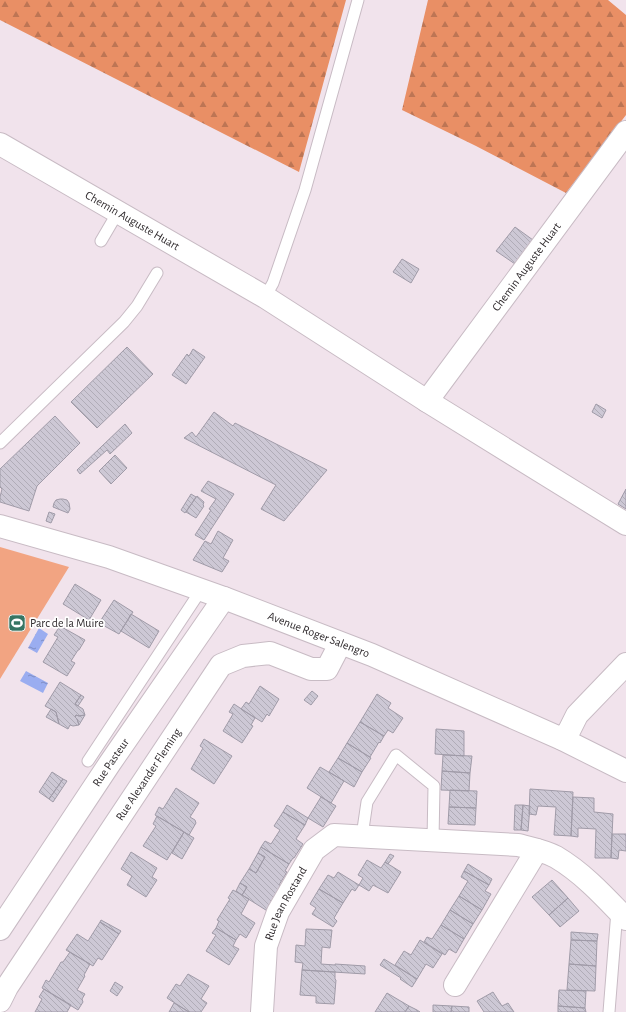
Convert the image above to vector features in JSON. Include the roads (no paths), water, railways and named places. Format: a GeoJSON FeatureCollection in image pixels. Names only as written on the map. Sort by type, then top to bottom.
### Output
{"type":"FeatureCollection","features":[{"type":"Feature","properties":{"kind":"street","name":"Chemin Auguste Huart"},"geometry":{"type":"LineString","coordinates":[[427,401],[626,132]]}},
{"type":"Feature","properties":{"kind":"street","name":"Chemin Auguste Huart"},"geometry":{"type":"LineString","coordinates":[[0,144],[265,297],[427,401],[626,524]]}},
{"type":"Feature","properties":{"kind":"street","name":"Avenue Roger Salengro"},"geometry":{"type":"LineString","coordinates":[[0,526],[109,557],[224,598],[340,644],[372,655],[562,739],[626,771]]}},
{"type":"Feature","properties":{"kind":"street","name":"Rue Pasteur"},"geometry":{"type":"LineString","coordinates":[[0,929],[116,737],[224,598]]}},
{"type":"Feature","properties":{"kind":"street","name":"Rue Alexander Fleming"},"geometry":{"type":"LineString","coordinates":[[0,1001],[7,987],[221,665],[243,656],[270,653],[311,669],[327,669],[340,644]]}},
{"type":"Feature","properties":{"kind":"street"},"geometry":{"type":"LineString","coordinates":[[562,739],[577,715],[626,664]]}},
{"type":"Feature","properties":{"kind":"street","name":"Rue Jean Rostand"},"geometry":{"type":"LineString","coordinates":[[262,1012],[266,946],[278,912],[314,850],[334,835],[518,846],[537,850],[555,857],[589,881],[622,914]]}},
{"type":"Feature","properties":{"kind":"street"},"geometry":{"type":"LineString","coordinates":[[455,985],[537,850]]}},
{"type":"Feature","properties":{"kind":"lane"},"geometry":{"type":"LineString","coordinates":[[265,297],[273,283],[305,190],[358,0]]}},
{"type":"Feature","properties":{"kind":"lane"},"geometry":{"type":"LineString","coordinates":[[101,241],[118,212]]}},
{"type":"Feature","properties":{"kind":"lane"},"geometry":{"type":"LineString","coordinates":[[0,443],[124,322],[137,306],[157,273]]}},
{"type":"Feature","properties":{"kind":"lane","name":"Rue Pasteur"},"geometry":{"type":"LineString","coordinates":[[88,761],[116,737],[201,590]]}},
{"type":"Feature","properties":{"kind":"lane"},"geometry":{"type":"LineString","coordinates":[[362,836],[367,802],[396,754],[434,786],[433,840]]}},
{"type":"Feature","properties":{"kind":"lane"},"geometry":{"type":"LineString","coordinates":[[609,1012],[622,914]]}},
{"type":"Feature","properties":{"kind":"water"},"geometry":{"type":"Polygon","coordinates":[[[39,628],[48,634],[37,653],[28,648],[39,628]]]}},
{"type":"Feature","properties":{"kind":"water"},"geometry":{"type":"Polygon","coordinates":[[[26,671],[48,683],[43,693],[20,681],[26,671]]]}},
{"type":"Feature","properties":{"kind":"place","name":"Parc de la Muire"},"geometry":{"type":"Point","coordinates":[17,623]}}]}
